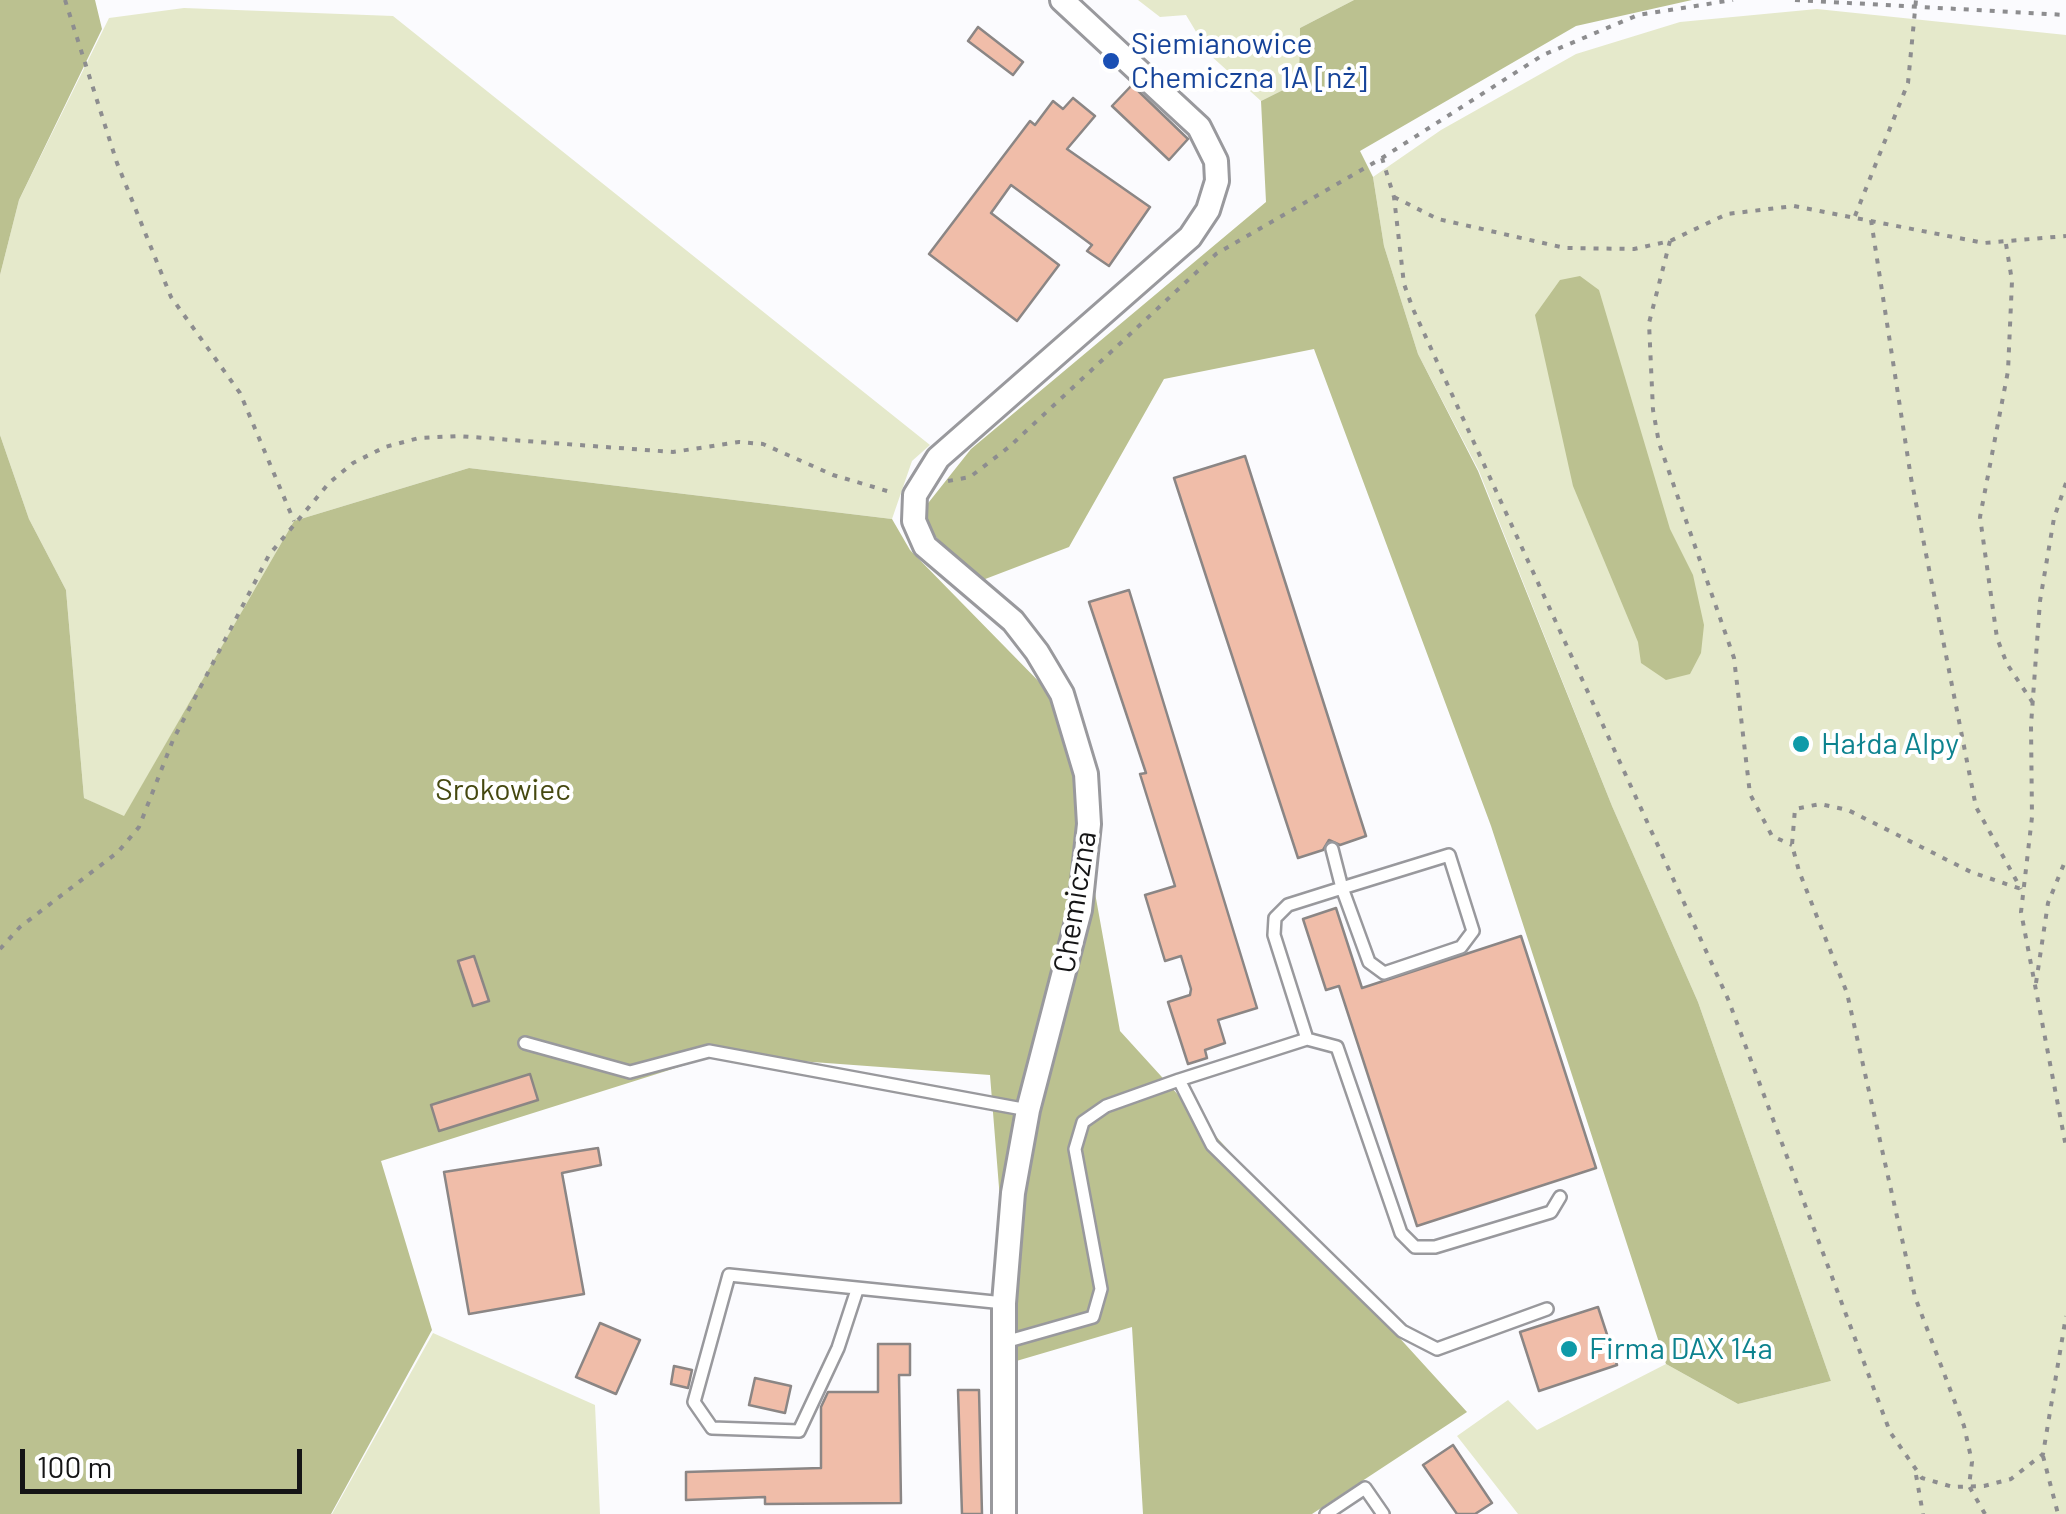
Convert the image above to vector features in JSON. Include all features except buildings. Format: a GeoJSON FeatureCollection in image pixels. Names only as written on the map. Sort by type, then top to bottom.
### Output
{"type":"FeatureCollection","features":[{"type":"Feature","properties":{"kind":"street"},"geometry":{"type":"LineString","coordinates":[[915,495],[926,472],[1165,262],[1200,224],[1214,196],[1216,161],[1199,127],[1062,0]]}},
{"type":"Feature","properties":{"kind":"street","name":"Chemiczna"},"geometry":{"type":"LineString","coordinates":[[915,495],[914,522],[924,546],[1013,621],[1037,652],[1062,694],[1086,774],[1089,824],[1080,910],[1028,1110],[1013,1193],[1004,1303],[1004,1514]]}},
{"type":"Feature","properties":{"kind":"lane"},"geometry":{"type":"LineString","coordinates":[[1307,1039],[1274,935],[1275,918],[1288,905],[1342,888],[1449,855],[1473,932],[1461,947],[1384,973],[1369,962],[1342,888],[1332,849]]}},
{"type":"Feature","properties":{"kind":"lane"},"geometry":{"type":"LineString","coordinates":[[1005,1342],[1093,1317],[1101,1289],[1076,1149],[1084,1122],[1106,1106],[1307,1039],[1337,1047],[1401,1233],[1415,1247],[1435,1247],[1551,1212],[1560,1197]]}},
{"type":"Feature","properties":{"kind":"lane"},"geometry":{"type":"LineString","coordinates":[[525,1043],[630,1072],[709,1051],[1028,1110]]}},
{"type":"Feature","properties":{"kind":"lane"},"geometry":{"type":"LineString","coordinates":[[1179,1080],[1212,1145],[1402,1331],[1437,1349],[1548,1310]]}},
{"type":"Feature","properties":{"kind":"lane"},"geometry":{"type":"LineString","coordinates":[[856,1290],[838,1348],[799,1431],[712,1428],[694,1402],[729,1275],[1004,1303]]}},
{"type":"Feature","properties":{"kind":"lane"},"geometry":{"type":"LineString","coordinates":[[1326,1514],[1365,1488],[1382,1514]]}},
{"type":"Feature","properties":{"kind":"path"},"geometry":{"type":"LineString","coordinates":[[65,0],[117,162],[171,297],[240,394],[294,521]]}},
{"type":"Feature","properties":{"kind":"path"},"geometry":{"type":"LineString","coordinates":[[926,472],[939,480],[970,477],[1009,447],[1216,254],[1382,158],[1543,55],[1638,15],[1733,0]]}},
{"type":"Feature","properties":{"kind":"path"},"geometry":{"type":"LineString","coordinates":[[1796,0],[1916,2],[2066,15]]}},
{"type":"Feature","properties":{"kind":"path"},"geometry":{"type":"LineString","coordinates":[[1856,216],[1908,83],[1916,2]]}},
{"type":"Feature","properties":{"kind":"path"},"geometry":{"type":"LineString","coordinates":[[1382,158],[1394,198],[1396,242],[1413,309],[1712,962],[1890,1432],[1916,1470],[1936,1484],[1968,1486],[2011,1479],[2043,1454]]}},
{"type":"Feature","properties":{"kind":"path"},"geometry":{"type":"LineString","coordinates":[[1394,198],[1438,219],[1564,248],[1617,250],[1670,241],[1702,223],[1750,211],[1794,206],[2006,244],[2066,236]]}},
{"type":"Feature","properties":{"kind":"path"},"geometry":{"type":"LineString","coordinates":[[1871,220],[1911,478],[1976,806],[2021,889]]}},
{"type":"Feature","properties":{"kind":"path"},"geometry":{"type":"LineString","coordinates":[[1670,241],[1649,322],[1656,427],[1734,658],[1750,794],[1772,836],[1792,845]]}},
{"type":"Feature","properties":{"kind":"path"},"geometry":{"type":"LineString","coordinates":[[2006,244],[2012,281],[2008,371],[1980,517],[1997,638],[2007,664],[2034,703]]}},
{"type":"Feature","properties":{"kind":"path"},"geometry":{"type":"LineString","coordinates":[[0,949],[20,927],[118,852],[139,828],[172,740],[269,554],[294,521],[353,464],[385,447],[458,436],[673,452],[739,442],[763,444],[881,492],[915,495]]}},
{"type":"Feature","properties":{"kind":"path"},"geometry":{"type":"LineString","coordinates":[[2066,483],[2044,572],[2034,703],[2032,818],[2020,912],[2066,1147]]}},
{"type":"Feature","properties":{"kind":"path"},"geometry":{"type":"LineString","coordinates":[[1984,1514],[1968,1486],[1972,1462],[1964,1426],[1915,1297],[1848,993],[1792,845],[1795,809],[1820,804],[1848,810],[1971,872],[2021,889]]}},
{"type":"Feature","properties":{"kind":"path"},"geometry":{"type":"LineString","coordinates":[[2036,988],[2048,904],[2066,859]]}},
{"type":"Feature","properties":{"kind":"path"},"geometry":{"type":"LineString","coordinates":[[2054,1086],[2066,1088]]}},
{"type":"Feature","properties":{"kind":"path"},"geometry":{"type":"LineString","coordinates":[[2058,1514],[2043,1454],[2066,1316]]}},
{"type":"Feature","properties":{"kind":"path"},"geometry":{"type":"LineString","coordinates":[[1916,1470],[1923,1514]]}},
{"type":"Feature","properties":{"kind":"green space"},"geometry":{"type":"Polygon","coordinates":[[[0,0],[95,0],[102,29],[19,200],[0,275],[0,0]]]}},
{"type":"Feature","properties":{"kind":"green space"},"geometry":{"type":"Polygon","coordinates":[[[1138,0],[1354,0],[1300,28],[1299,82],[1261,101],[1210,55],[1186,15],[1160,17],[1138,0]]]}},
{"type":"Feature","properties":{"kind":"green space"},"geometry":{"type":"Polygon","coordinates":[[[1354,0],[1692,0],[1576,26],[1360,151],[1373,177],[1384,246],[1418,354],[1478,471],[1612,806],[1698,1002],[1831,1381],[1738,1404],[1666,1364],[1491,826],[1314,349],[1164,379],[1069,547],[980,581],[923,524],[925,507],[971,449],[1266,202],[1261,101],[1299,82],[1300,28],[1354,0]]]}},
{"type":"Feature","properties":{"kind":"green space"},"geometry":{"type":"Polygon","coordinates":[[[184,8],[393,16],[930,445],[912,461],[892,519],[469,468],[294,521],[124,817],[84,798],[66,590],[29,519],[0,435],[0,275],[19,200],[109,18],[184,8]]]}},
{"type":"Feature","properties":{"kind":"green space","name":"Hałda Alpy"},"geometry":{"type":"Polygon","coordinates":[[[1817,9],[2066,35],[2066,1514],[1518,1514],[1457,1436],[1508,1400],[1537,1430],[1666,1364],[1738,1404],[1831,1381],[1698,1002],[1612,806],[1479,471],[1418,354],[1384,246],[1373,177],[1441,130],[1576,54],[1680,22],[1817,9]]]}},
{"type":"Feature","properties":{"kind":"green space"},"geometry":{"type":"Polygon","coordinates":[[[1580,276],[1599,290],[1670,529],[1693,575],[1704,625],[1701,653],[1690,674],[1666,680],[1641,663],[1638,642],[1573,486],[1535,315],[1560,280],[1580,276]]]}},
{"type":"Feature","properties":{"kind":"green space","name":"Srokowiec"},"geometry":{"type":"Polygon","coordinates":[[[0,435],[29,519],[66,590],[84,798],[124,816],[294,521],[469,468],[892,519],[910,550],[1055,698],[1074,777],[1120,1031],[1467,1412],[1312,1514],[1143,1514],[1132,1327],[1013,1362],[990,1075],[717,1055],[381,1161],[432,1330],[331,1514],[0,1514],[0,435]]]}},
{"type":"Feature","properties":{"kind":"green space"},"geometry":{"type":"Polygon","coordinates":[[[433,1333],[595,1405],[600,1514],[332,1514],[433,1333]]]}},
{"type":"Feature","properties":{"kind":"place","name":"Siemianowice Chemiczna 1A [nż]"},"geometry":{"type":"Point","coordinates":[1111,61]}},
{"type":"Feature","properties":{"kind":"place","name":"Hałda Alpy"},"geometry":{"type":"Point","coordinates":[1801,744]}},
{"type":"Feature","properties":{"kind":"place","name":"Firma DAX 14a"},"geometry":{"type":"Point","coordinates":[1569,1349]}}]}
